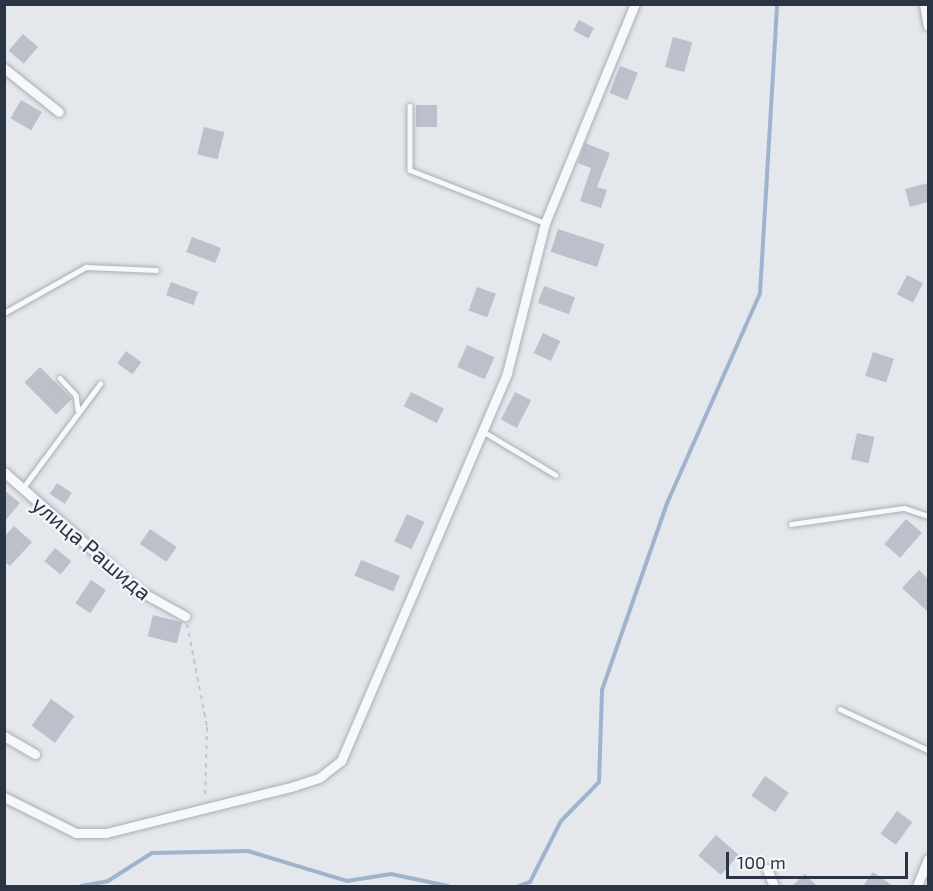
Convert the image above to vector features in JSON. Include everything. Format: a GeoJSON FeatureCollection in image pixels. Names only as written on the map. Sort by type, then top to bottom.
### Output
{"type":"FeatureCollection","features":[{"type":"Feature","properties":{"kind":"street"},"geometry":{"type":"LineString","coordinates":[[4,797],[76,833],[106,833],[205,806],[294,786],[319,778],[341,761],[521,333],[545,223],[635,4]]}},
{"type":"Feature","properties":{"kind":"street"},"geometry":{"type":"LineString","coordinates":[[924,4],[928,26]]}},
{"type":"Feature","properties":{"kind":"street"},"geometry":{"type":"LineString","coordinates":[[4,68],[59,112]]}},
{"type":"Feature","properties":{"kind":"street","name":"улица Рашида"},"geometry":{"type":"LineString","coordinates":[[4,472],[138,590],[185,616]]}},
{"type":"Feature","properties":{"kind":"street"},"geometry":{"type":"LineString","coordinates":[[4,736],[35,754]]}},
{"type":"Feature","properties":{"kind":"street"},"geometry":{"type":"LineString","coordinates":[[917,886],[928,859]]}},
{"type":"Feature","properties":{"kind":"street"},"geometry":{"type":"LineString","coordinates":[[767,868],[774,886]]}},
{"type":"Feature","properties":{"kind":"lane"},"geometry":{"type":"LineString","coordinates":[[410,106],[410,170],[545,223]]}},
{"type":"Feature","properties":{"kind":"lane"},"geometry":{"type":"LineString","coordinates":[[4,313],[86,267],[156,270]]}},
{"type":"Feature","properties":{"kind":"lane"},"geometry":{"type":"LineString","coordinates":[[60,378],[76,395],[78,410]]}},
{"type":"Feature","properties":{"kind":"lane"},"geometry":{"type":"LineString","coordinates":[[22,489],[78,410],[100,384]]}},
{"type":"Feature","properties":{"kind":"lane"},"geometry":{"type":"LineString","coordinates":[[482,430],[556,475]]}},
{"type":"Feature","properties":{"kind":"lane"},"geometry":{"type":"LineString","coordinates":[[791,524],[904,508],[928,516]]}},
{"type":"Feature","properties":{"kind":"lane"},"geometry":{"type":"LineString","coordinates":[[840,709],[928,750]]}},
{"type":"Feature","properties":{"kind":"path"},"geometry":{"type":"LineString","coordinates":[[185,616],[207,727],[205,806]]}},
{"type":"Feature","properties":{"kind":"building"},"geometry":{"type":"Polygon","coordinates":[[[579,20],[594,28],[588,39],[573,31],[579,20]]]}},
{"type":"Feature","properties":{"kind":"building"},"geometry":{"type":"Polygon","coordinates":[[[23,34],[38,47],[24,64],[9,51],[23,34]]]}},
{"type":"Feature","properties":{"kind":"building"},"geometry":{"type":"Polygon","coordinates":[[[673,37],[692,42],[684,72],[665,67],[673,37]]]}},
{"type":"Feature","properties":{"kind":"building"},"geometry":{"type":"Polygon","coordinates":[[[620,66],[638,73],[627,100],[610,93],[620,66]]]}},
{"type":"Feature","properties":{"kind":"building"},"geometry":{"type":"Polygon","coordinates":[[[21,100],[42,112],[31,130],[10,118],[21,100]]]}},
{"type":"Feature","properties":{"kind":"building"},"geometry":{"type":"Polygon","coordinates":[[[416,105],[437,105],[437,127],[416,127],[416,105]]]}},
{"type":"Feature","properties":{"kind":"building"},"geometry":{"type":"Polygon","coordinates":[[[204,127],[224,132],[218,159],[197,154],[204,127]]]}},
{"type":"Feature","properties":{"kind":"building"},"geometry":{"type":"Polygon","coordinates":[[[585,143],[610,153],[597,187],[607,190],[601,208],[580,201],[591,168],[578,163],[585,143]]]}},
{"type":"Feature","properties":{"kind":"building"},"geometry":{"type":"Polygon","coordinates":[[[928,183],[928,202],[910,207],[905,189],[928,183]]]}},
{"type":"Feature","properties":{"kind":"building"},"geometry":{"type":"Polygon","coordinates":[[[558,229],[605,244],[597,267],[551,252],[558,229]]]}},
{"type":"Feature","properties":{"kind":"building"},"geometry":{"type":"Polygon","coordinates":[[[192,237],[221,248],[215,263],[186,252],[192,237]]]}},
{"type":"Feature","properties":{"kind":"building"},"geometry":{"type":"Polygon","coordinates":[[[907,275],[923,283],[913,303],[897,295],[907,275]]]}},
{"type":"Feature","properties":{"kind":"building"},"geometry":{"type":"Polygon","coordinates":[[[171,282],[198,292],[193,305],[166,295],[171,282]]]}},
{"type":"Feature","properties":{"kind":"building"},"geometry":{"type":"Polygon","coordinates":[[[544,286],[575,297],[569,314],[538,303],[544,286]]]}},
{"type":"Feature","properties":{"kind":"building"},"geometry":{"type":"Polygon","coordinates":[[[477,287],[496,294],[487,317],[468,310],[477,287]]]}},
{"type":"Feature","properties":{"kind":"building"},"geometry":{"type":"Polygon","coordinates":[[[543,333],[560,341],[551,361],[534,353],[543,333]]]}},
{"type":"Feature","properties":{"kind":"building"},"geometry":{"type":"Polygon","coordinates":[[[467,345],[494,357],[485,379],[457,367],[467,345]]]}},
{"type":"Feature","properties":{"kind":"building"},"geometry":{"type":"Polygon","coordinates":[[[126,351],[141,362],[133,374],[117,363],[126,351]]]}},
{"type":"Feature","properties":{"kind":"building"},"geometry":{"type":"Polygon","coordinates":[[[873,352],[894,359],[886,383],[865,376],[873,352]]]}},
{"type":"Feature","properties":{"kind":"building"},"geometry":{"type":"Polygon","coordinates":[[[40,367],[72,399],[56,414],[24,383],[40,367]]]}},
{"type":"Feature","properties":{"kind":"building"},"geometry":{"type":"Polygon","coordinates":[[[411,392],[444,409],[437,423],[404,406],[411,392]]]}},
{"type":"Feature","properties":{"kind":"building"},"geometry":{"type":"Polygon","coordinates":[[[515,392],[531,400],[517,428],[501,420],[515,392]]]}},
{"type":"Feature","properties":{"kind":"building"},"geometry":{"type":"Polygon","coordinates":[[[857,433],[875,437],[868,463],[851,459],[857,433]]]}},
{"type":"Feature","properties":{"kind":"building"},"geometry":{"type":"Polygon","coordinates":[[[57,483],[72,493],[65,504],[50,494],[57,483]]]}},
{"type":"Feature","properties":{"kind":"building"},"geometry":{"type":"Polygon","coordinates":[[[4,490],[20,503],[4,522],[4,490]]]}},
{"type":"Feature","properties":{"kind":"building"},"geometry":{"type":"Polygon","coordinates":[[[407,514],[424,522],[412,549],[394,541],[407,514]]]}},
{"type":"Feature","properties":{"kind":"building"},"geometry":{"type":"Polygon","coordinates":[[[906,519],[922,533],[900,558],[884,544],[906,519]]]}},
{"type":"Feature","properties":{"kind":"building"},"geometry":{"type":"Polygon","coordinates":[[[14,526],[32,542],[10,566],[4,561],[4,537],[14,526]]]}},
{"type":"Feature","properties":{"kind":"building"},"geometry":{"type":"Polygon","coordinates":[[[150,529],[177,547],[166,562],[140,544],[150,529]]]}},
{"type":"Feature","properties":{"kind":"building"},"geometry":{"type":"Polygon","coordinates":[[[55,548],[71,561],[61,574],[44,561],[55,548]]]}},
{"type":"Feature","properties":{"kind":"building"},"geometry":{"type":"Polygon","coordinates":[[[361,560],[400,576],[394,591],[355,576],[361,560]]]}},
{"type":"Feature","properties":{"kind":"building"},"geometry":{"type":"Polygon","coordinates":[[[919,570],[928,579],[928,612],[902,588],[919,570]]]}},
{"type":"Feature","properties":{"kind":"building"},"geometry":{"type":"Polygon","coordinates":[[[91,580],[106,590],[90,613],[75,603],[91,580]]]}},
{"type":"Feature","properties":{"kind":"building"},"geometry":{"type":"Polygon","coordinates":[[[153,615],[182,622],[177,644],[148,636],[153,615]]]}},
{"type":"Feature","properties":{"kind":"building"},"geometry":{"type":"Polygon","coordinates":[[[51,699],[74,716],[55,743],[32,726],[51,699]]]}},
{"type":"Feature","properties":{"kind":"building"},"geometry":{"type":"Polygon","coordinates":[[[765,776],[789,793],[775,812],[751,796],[765,776]]]}},
{"type":"Feature","properties":{"kind":"building"},"geometry":{"type":"Polygon","coordinates":[[[897,811],[912,822],[896,845],[881,834],[897,811]]]}},
{"type":"Feature","properties":{"kind":"building"},"geometry":{"type":"Polygon","coordinates":[[[716,835],[739,855],[721,875],[698,855],[716,835]]]}},
{"type":"Feature","properties":{"kind":"building"},"geometry":{"type":"Polygon","coordinates":[[[873,872],[893,886],[863,886],[873,872]]]}},
{"type":"Feature","properties":{"kind":"building"},"geometry":{"type":"Polygon","coordinates":[[[805,874],[817,886],[792,886],[805,874]]]}},
{"type":"Feature","properties":{"kind":"waterway"},"geometry":{"type":"LineString","coordinates":[[519,886],[530,882],[561,821],[599,782],[602,690],[668,501],[760,293],[777,4]]}},
{"type":"Feature","properties":{"kind":"waterway"},"geometry":{"type":"LineString","coordinates":[[81,886],[108,881],[152,853],[248,851],[347,881],[391,874],[448,886]]}}]}
